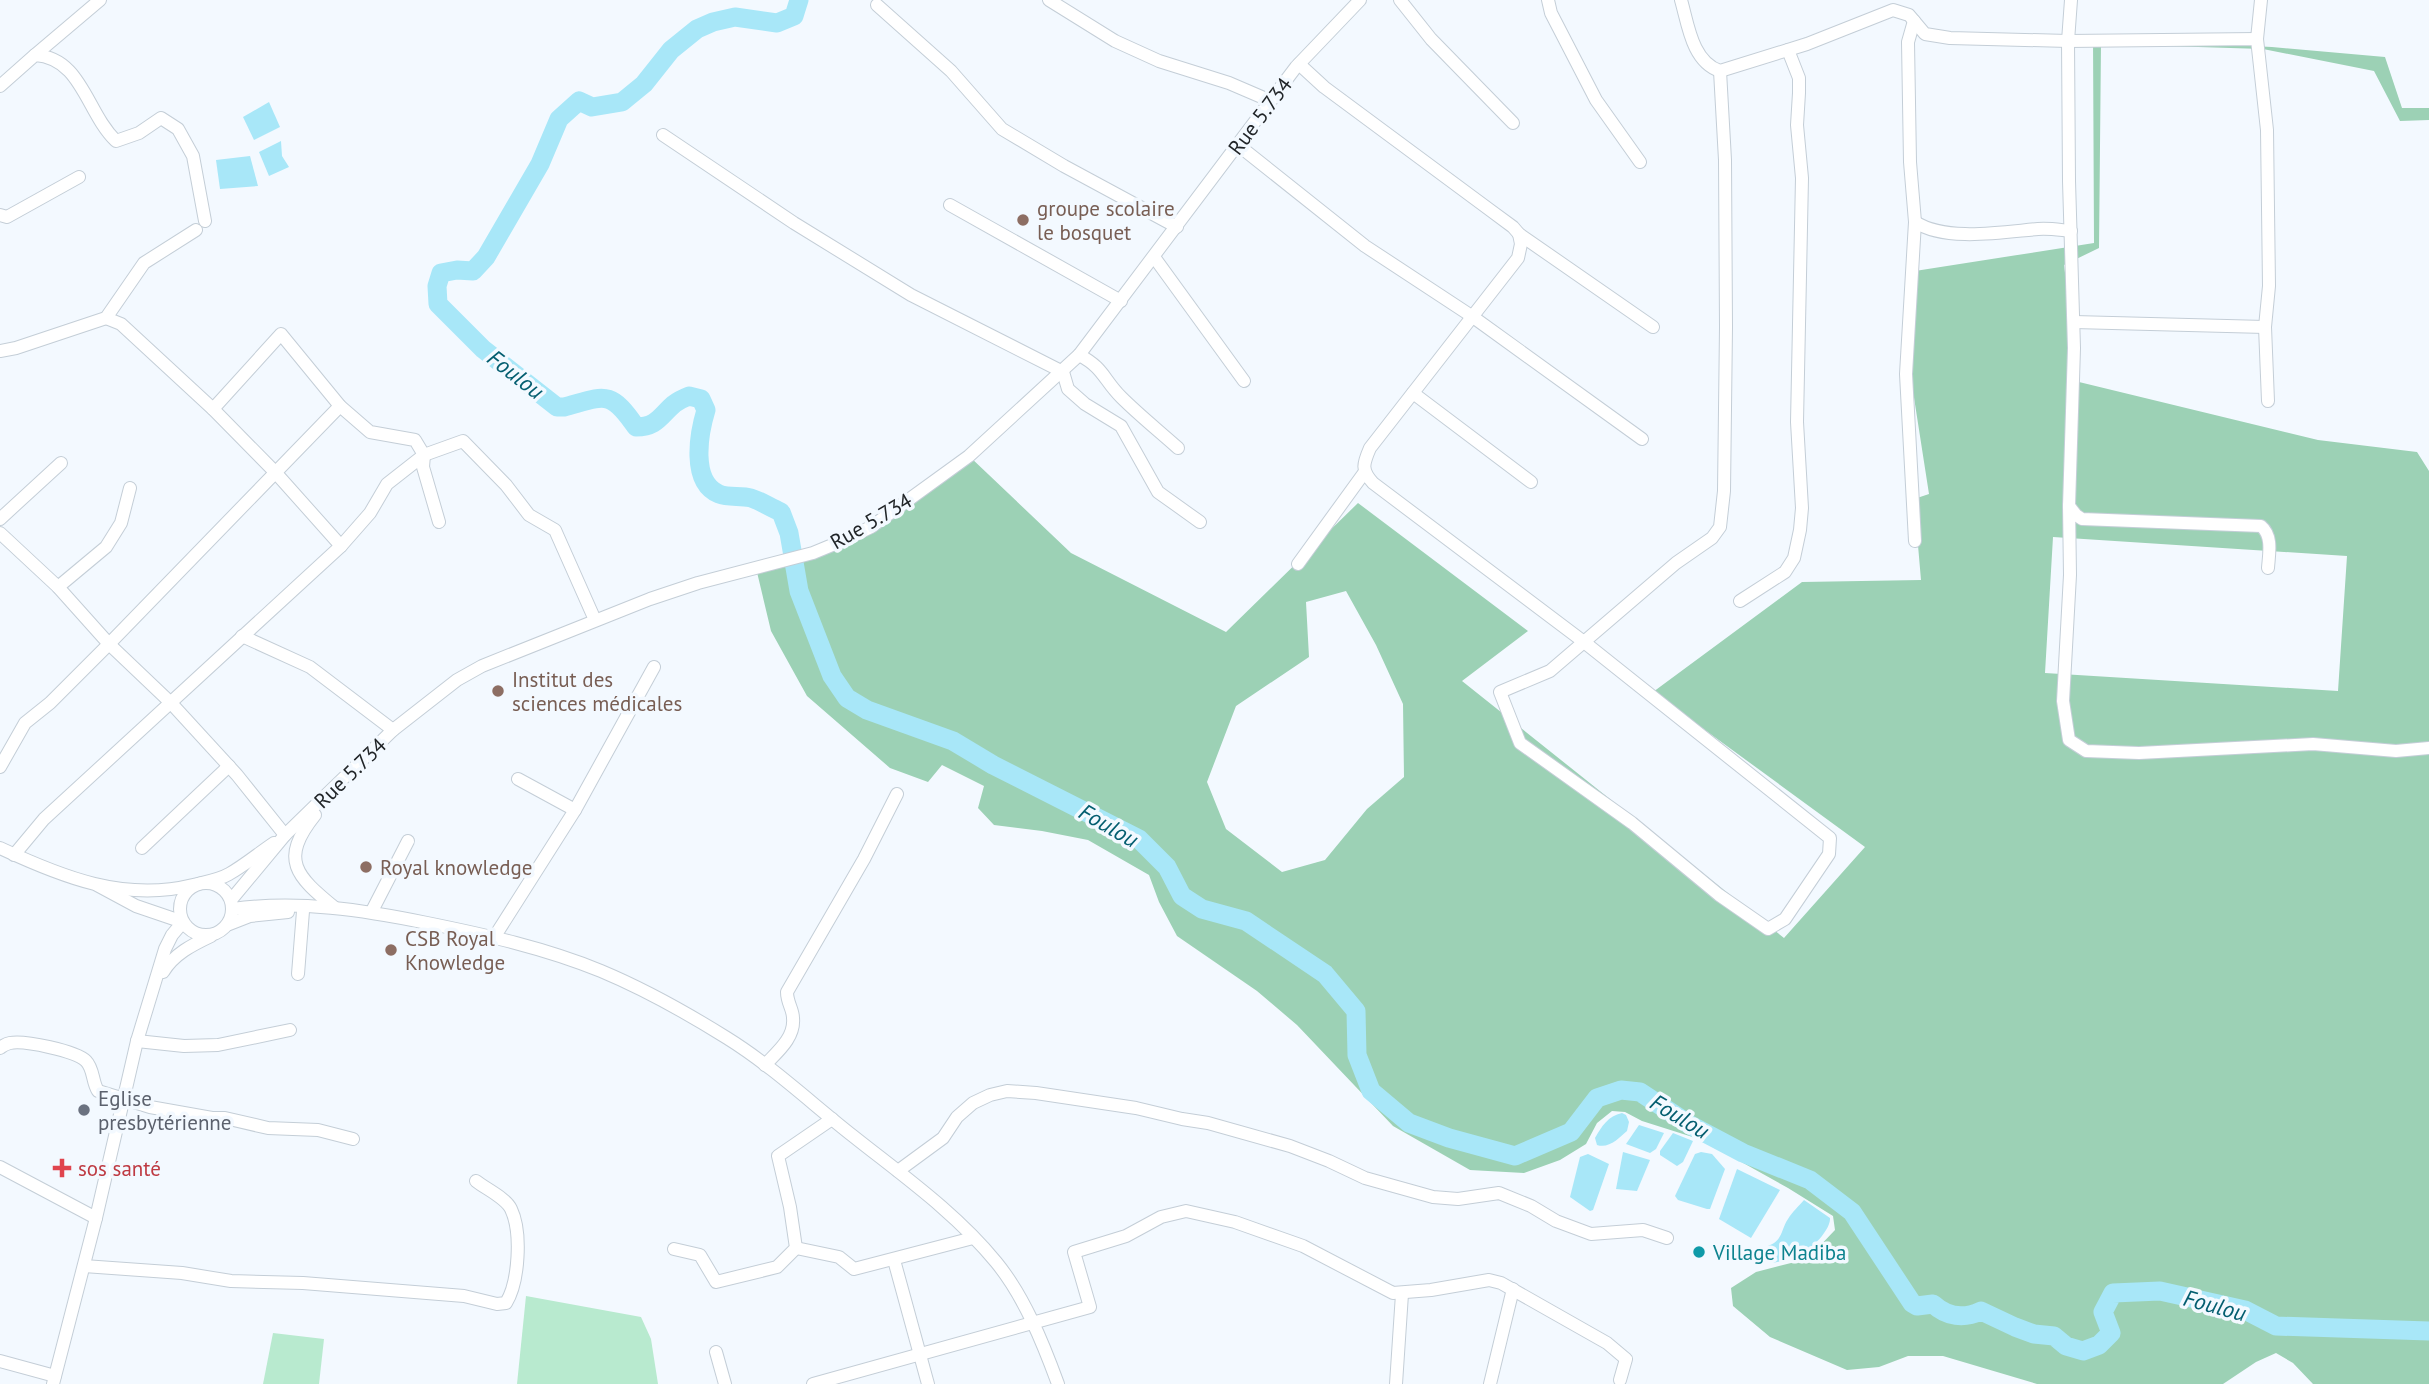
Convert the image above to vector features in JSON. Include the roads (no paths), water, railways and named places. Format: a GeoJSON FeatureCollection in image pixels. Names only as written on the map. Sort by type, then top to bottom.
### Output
{"type":"FeatureCollection","features":[{"type":"Feature","properties":{"kind":"street"},"geometry":{"type":"LineString","coordinates":[[0,86],[100,0]]}},
{"type":"Feature","properties":{"kind":"street"},"geometry":{"type":"LineString","coordinates":[[1049,0],[1115,41],[1159,61],[1229,83],[1271,101]]}},
{"type":"Feature","properties":{"kind":"street","name":"Rue 5.734"},"geometry":{"type":"LineString","coordinates":[[232,905],[285,835],[393,730],[457,680],[482,666],[674,591],[813,553],[871,527],[969,456],[1079,355],[1300,64],[1360,0]]}},
{"type":"Feature","properties":{"kind":"street"},"geometry":{"type":"LineString","coordinates":[[1401,0],[1431,39],[1513,122]]}},
{"type":"Feature","properties":{"kind":"street"},"geometry":{"type":"LineString","coordinates":[[1548,0],[1551,13],[1595,100],[1640,162]]}},
{"type":"Feature","properties":{"kind":"street"},"geometry":{"type":"LineString","coordinates":[[1681,0],[1699,54],[1708,65],[1720,71],[1837,33],[1893,10],[1902,0]]}},
{"type":"Feature","properties":{"kind":"street"},"geometry":{"type":"LineString","coordinates":[[2071,0],[2068,41],[2074,322],[2070,575],[2063,701],[2069,740],[2086,751],[2139,753],[2313,744],[2396,751],[2429,748]]}},
{"type":"Feature","properties":{"kind":"street"},"geometry":{"type":"LineString","coordinates":[[2261,0],[2257,39],[2267,130],[2269,286],[2265,327],[2268,401]]}},
{"type":"Feature","properties":{"kind":"street"},"geometry":{"type":"LineString","coordinates":[[877,5],[951,71],[1002,129],[1177,227]]}},
{"type":"Feature","properties":{"kind":"street"},"geometry":{"type":"LineString","coordinates":[[1893,10],[1905,12],[1925,34],[1933,37],[2068,41],[2257,39]]}},
{"type":"Feature","properties":{"kind":"street"},"geometry":{"type":"LineString","coordinates":[[1914,21],[1908,42],[1910,162],[1915,222],[1906,374],[1915,541]]}},
{"type":"Feature","properties":{"kind":"street"},"geometry":{"type":"LineString","coordinates":[[1740,601],[1785,572],[1794,558],[1800,530],[1802,495],[1797,422],[1801,202],[1797,125],[1799,78],[1788,50]]}},
{"type":"Feature","properties":{"kind":"street"},"geometry":{"type":"LineString","coordinates":[[0,351],[106,318],[144,263],[200,225],[193,156],[178,130],[161,118],[139,133],[116,141],[65,65],[49,56],[35,55]]}},
{"type":"Feature","properties":{"kind":"street"},"geometry":{"type":"LineString","coordinates":[[1300,64],[1351,109],[1490,209],[1519,234],[1653,327]]}},
{"type":"Feature","properties":{"kind":"street"},"geometry":{"type":"LineString","coordinates":[[1519,234],[1521,244],[1518,258],[1370,448],[1363,464],[1364,473],[1373,483],[1584,642],[1830,838],[1829,854],[1785,919],[1768,929],[1719,895],[1632,823],[1520,743],[1500,692],[1550,671],[1584,642],[1676,563],[1712,538],[1720,527],[1723,512],[1726,314],[1725,160],[1720,71]]}},
{"type":"Feature","properties":{"kind":"street"},"geometry":{"type":"LineString","coordinates":[[663,135],[794,223],[911,295],[1063,372],[1068,389],[1085,404],[1121,426],[1158,492],[1200,522]]}},
{"type":"Feature","properties":{"kind":"street"},"geometry":{"type":"LineString","coordinates":[[1238,145],[1365,246],[1473,317],[1642,439]]}},
{"type":"Feature","properties":{"kind":"street"},"geometry":{"type":"LineString","coordinates":[[0,215],[7,217],[79,177]]}},
{"type":"Feature","properties":{"kind":"street"},"geometry":{"type":"LineString","coordinates":[[950,205],[1121,301]]}},
{"type":"Feature","properties":{"kind":"street"},"geometry":{"type":"LineString","coordinates":[[1915,222],[1928,229],[1946,232],[2014,233],[2038,229],[2071,231]]}},
{"type":"Feature","properties":{"kind":"street"},"geometry":{"type":"LineString","coordinates":[[1154,257],[1244,381]]}},
{"type":"Feature","properties":{"kind":"street"},"geometry":{"type":"LineString","coordinates":[[106,318],[121,324],[213,409],[341,545]]}},
{"type":"Feature","properties":{"kind":"street"},"geometry":{"type":"LineString","coordinates":[[2074,322],[2265,327]]}},
{"type":"Feature","properties":{"kind":"street"},"geometry":{"type":"LineString","coordinates":[[213,409],[281,334],[341,406],[370,432],[415,440],[424,454],[423,467],[439,523]]}},
{"type":"Feature","properties":{"kind":"street"},"geometry":{"type":"LineString","coordinates":[[1079,355],[1098,366],[1110,386],[1178,448]]}},
{"type":"Feature","properties":{"kind":"street"},"geometry":{"type":"LineString","coordinates":[[1413,393],[1531,482]]}},
{"type":"Feature","properties":{"kind":"street"},"geometry":{"type":"LineString","coordinates":[[0,767],[25,723],[50,703],[109,644],[341,406]]}},
{"type":"Feature","properties":{"kind":"street"},"geometry":{"type":"LineString","coordinates":[[14,855],[44,819],[341,545],[370,513],[387,484],[424,454],[463,442],[506,485],[529,515],[555,530],[594,621]]}},
{"type":"Feature","properties":{"kind":"street"},"geometry":{"type":"LineString","coordinates":[[0,519],[61,463]]}},
{"type":"Feature","properties":{"kind":"street"},"geometry":{"type":"LineString","coordinates":[[1298,564],[1364,473]]}},
{"type":"Feature","properties":{"kind":"street"},"geometry":{"type":"LineString","coordinates":[[58,587],[106,547],[121,523],[130,488]]}},
{"type":"Feature","properties":{"kind":"street"},"geometry":{"type":"LineString","coordinates":[[2069,506],[2082,519],[2261,526],[2267,531],[2269,539],[2268,568]]}},
{"type":"Feature","properties":{"kind":"street"},"geometry":{"type":"LineString","coordinates":[[0,533],[58,587],[109,644],[171,703],[229,766],[285,835],[228,875],[201,883],[167,891],[135,892],[97,885]]}},
{"type":"Feature","properties":{"kind":"street"},"geometry":{"type":"LineString","coordinates":[[242,636],[310,667],[393,730]]}},
{"type":"Feature","properties":{"kind":"street"},"geometry":{"type":"LineString","coordinates":[[495,936],[575,810],[654,667]]}},
{"type":"Feature","properties":{"kind":"street"},"geometry":{"type":"LineString","coordinates":[[142,848],[229,766]]}},
{"type":"Feature","properties":{"kind":"street"},"geometry":{"type":"LineString","coordinates":[[329,908],[305,882],[296,867],[296,850],[300,835],[346,777]]}},
{"type":"Feature","properties":{"kind":"street"},"geometry":{"type":"LineString","coordinates":[[518,779],[575,810]]}},
{"type":"Feature","properties":{"kind":"street"},"geometry":{"type":"LineString","coordinates":[[765,1065],[788,1039],[793,1027],[794,1015],[787,1002],[787,992],[864,859],[897,794]]}},
{"type":"Feature","properties":{"kind":"street"},"geometry":{"type":"LineString","coordinates":[[372,911],[408,841]]}},
{"type":"Feature","properties":{"kind":"street"},"geometry":{"type":"LineString","coordinates":[[0,848],[97,885],[136,906],[183,922],[197,934],[215,934]]}},
{"type":"Feature","properties":{"kind":"street"},"geometry":{"type":"LineString","coordinates":[[183,922],[180,906],[186,891],[201,883],[208,883],[222,888],[232,905],[227,925]]}},
{"type":"Feature","properties":{"kind":"street"},"geometry":{"type":"LineString","coordinates":[[232,905],[372,911],[495,936],[603,972],[685,1014],[765,1065],[945,1210],[996,1262],[1033,1323],[1058,1384]]}},
{"type":"Feature","properties":{"kind":"street"},"geometry":{"type":"LineString","coordinates":[[154,988],[170,961],[227,925],[250,916],[329,908]]}},
{"type":"Feature","properties":{"kind":"street"},"geometry":{"type":"LineString","coordinates":[[298,974],[303,911]]}},
{"type":"Feature","properties":{"kind":"street"},"geometry":{"type":"LineString","coordinates":[[0,1361],[54,1380],[96,1218],[137,1041],[172,935],[183,922]]}},
{"type":"Feature","properties":{"kind":"street"},"geometry":{"type":"LineString","coordinates":[[137,1041],[184,1046],[218,1045],[290,1030]]}},
{"type":"Feature","properties":{"kind":"street"},"geometry":{"type":"LineString","coordinates":[[0,1048],[7,1043],[21,1042],[78,1056],[89,1065],[96,1089],[150,1107],[236,1120],[268,1128],[318,1130],[353,1139]]}},
{"type":"Feature","properties":{"kind":"street"},"geometry":{"type":"LineString","coordinates":[[898,1171],[943,1138],[957,1118],[973,1103],[1007,1091],[1036,1093],[1136,1108],[1208,1123],[1290,1146],[1365,1178],[1433,1197],[1458,1199],[1499,1193],[1531,1206],[1556,1221],[1591,1234],[1643,1230],[1667,1238]]}},
{"type":"Feature","properties":{"kind":"street"},"geometry":{"type":"LineString","coordinates":[[796,1248],[790,1206],[778,1156],[832,1119]]}},
{"type":"Feature","properties":{"kind":"street"},"geometry":{"type":"LineString","coordinates":[[0,1167],[96,1218]]}},
{"type":"Feature","properties":{"kind":"street"},"geometry":{"type":"LineString","coordinates":[[84,1266],[182,1273],[231,1280],[464,1296],[497,1304],[506,1303],[516,1279],[516,1229],[507,1204],[476,1181]]}},
{"type":"Feature","properties":{"kind":"street"},"geometry":{"type":"LineString","coordinates":[[818,1383],[1090,1307],[1074,1252],[1126,1236],[1161,1217],[1186,1211],[1236,1222],[1293,1242],[1392,1293],[1402,1294],[1489,1280],[1513,1289],[1621,1353],[1626,1364],[1620,1380]]}},
{"type":"Feature","properties":{"kind":"street"},"geometry":{"type":"LineString","coordinates":[[796,1248],[839,1257],[853,1269],[973,1238]]}},
{"type":"Feature","properties":{"kind":"street"},"geometry":{"type":"LineString","coordinates":[[674,1249],[699,1255],[716,1282],[777,1267],[796,1248]]}},
{"type":"Feature","properties":{"kind":"street"},"geometry":{"type":"LineString","coordinates":[[894,1260],[928,1384]]}},
{"type":"Feature","properties":{"kind":"street"},"geometry":{"type":"LineString","coordinates":[[1490,1384],[1513,1289]]}},
{"type":"Feature","properties":{"kind":"street"},"geometry":{"type":"LineString","coordinates":[[1396,1384],[1402,1294]]}},
{"type":"Feature","properties":{"kind":"street"},"geometry":{"type":"LineString","coordinates":[[716,1352],[725,1384]]}},
{"type":"Feature","properties":{"kind":"water"},"geometry":{"type":"Polygon","coordinates":[[[269,102],[280,127],[254,140],[243,117],[269,102]]]}},
{"type":"Feature","properties":{"kind":"water"},"geometry":{"type":"Polygon","coordinates":[[[281,141],[282,156],[289,167],[269,176],[259,152],[281,141]]]}},
{"type":"Feature","properties":{"kind":"water"},"geometry":{"type":"Polygon","coordinates":[[[250,156],[258,186],[220,189],[216,160],[250,156]]]}},
{"type":"Feature","properties":{"kind":"water"},"geometry":{"type":"Polygon","coordinates":[[[1622,1113],[1629,1122],[1627,1131],[1610,1144],[1597,1145],[1595,1138],[1603,1126],[1613,1116],[1622,1113]]]}},
{"type":"Feature","properties":{"kind":"water"},"geometry":{"type":"Polygon","coordinates":[[[1639,1125],[1664,1133],[1656,1149],[1650,1153],[1626,1144],[1639,1125]]]}},
{"type":"Feature","properties":{"kind":"water"},"geometry":{"type":"Polygon","coordinates":[[[1673,1133],[1693,1141],[1683,1162],[1677,1166],[1660,1155],[1673,1133]]]}},
{"type":"Feature","properties":{"kind":"water"},"geometry":{"type":"Polygon","coordinates":[[[1623,1152],[1650,1160],[1637,1191],[1616,1189],[1623,1152]]]}},
{"type":"Feature","properties":{"kind":"water"},"geometry":{"type":"Polygon","coordinates":[[[1588,1154],[1609,1164],[1593,1210],[1590,1211],[1570,1197],[1580,1157],[1588,1154]]]}},
{"type":"Feature","properties":{"kind":"water"},"geometry":{"type":"Polygon","coordinates":[[[1695,1154],[1712,1154],[1725,1169],[1710,1209],[1678,1200],[1675,1196],[1695,1154]]]}},
{"type":"Feature","properties":{"kind":"water"},"geometry":{"type":"Polygon","coordinates":[[[1737,1169],[1780,1190],[1751,1238],[1719,1219],[1737,1169]]]}},
{"type":"Feature","properties":{"kind":"water"},"geometry":{"type":"Polygon","coordinates":[[[1804,1200],[1830,1218],[1827,1229],[1799,1256],[1772,1263],[1767,1256],[1768,1246],[1779,1238],[1790,1216],[1804,1200]]]}},
{"type":"Feature","properties":{"kind":"waterway","name":"Foulou"},"geometry":{"type":"LineString","coordinates":[[799,0],[794,16],[777,23],[735,17],[697,29],[671,50],[644,84],[622,102],[592,107],[579,101],[559,119],[540,164],[486,257],[473,271],[441,273],[437,286],[438,304],[483,349],[557,407],[598,398],[606,399],[620,406],[636,427],[643,427],[654,423],[674,404],[689,396],[701,399],[706,410],[699,444],[700,468],[704,479],[710,488],[719,494],[751,498],[781,512],[789,533],[799,591],[832,676],[847,698],[867,710],[953,741],[993,765],[1139,839],[1167,867],[1182,896],[1202,909],[1246,921],[1325,974],[1356,1011],[1357,1055],[1371,1091],[1409,1123],[1449,1138],[1515,1156],[1571,1132],[1597,1098],[1621,1090],[1640,1092],[1690,1125],[1743,1153],[1810,1180],[1852,1212],[1912,1303],[1917,1306],[1933,1304],[1944,1312],[1956,1315],[1981,1311],[2034,1334],[2054,1336],[2066,1346],[2083,1351],[2099,1345],[2111,1333],[2103,1312],[2113,1293],[2160,1291],[2245,1310],[2276,1326],[2429,1331]]}},
{"type":"Feature","properties":{"kind":"place","name":"groupe scolaire le bosquet"},"geometry":{"type":"Point","coordinates":[1023,220]}},
{"type":"Feature","properties":{"kind":"place","name":"Institut des sciences médicales"},"geometry":{"type":"Point","coordinates":[498,691]}},
{"type":"Feature","properties":{"kind":"place","name":"Royal knowledge"},"geometry":{"type":"Point","coordinates":[366,867]}},
{"type":"Feature","properties":{"kind":"place","name":"CSB Royal Knowledge"},"geometry":{"type":"Point","coordinates":[391,950]}},
{"type":"Feature","properties":{"kind":"place","name":"Eglise presbytérienne"},"geometry":{"type":"Point","coordinates":[84,1110]}},
{"type":"Feature","properties":{"kind":"place","name":"sos santé"},"geometry":{"type":"Point","coordinates":[62,1168]}},
{"type":"Feature","properties":{"kind":"place","name":"Village Madiba"},"geometry":{"type":"Point","coordinates":[1699,1252]}}]}
